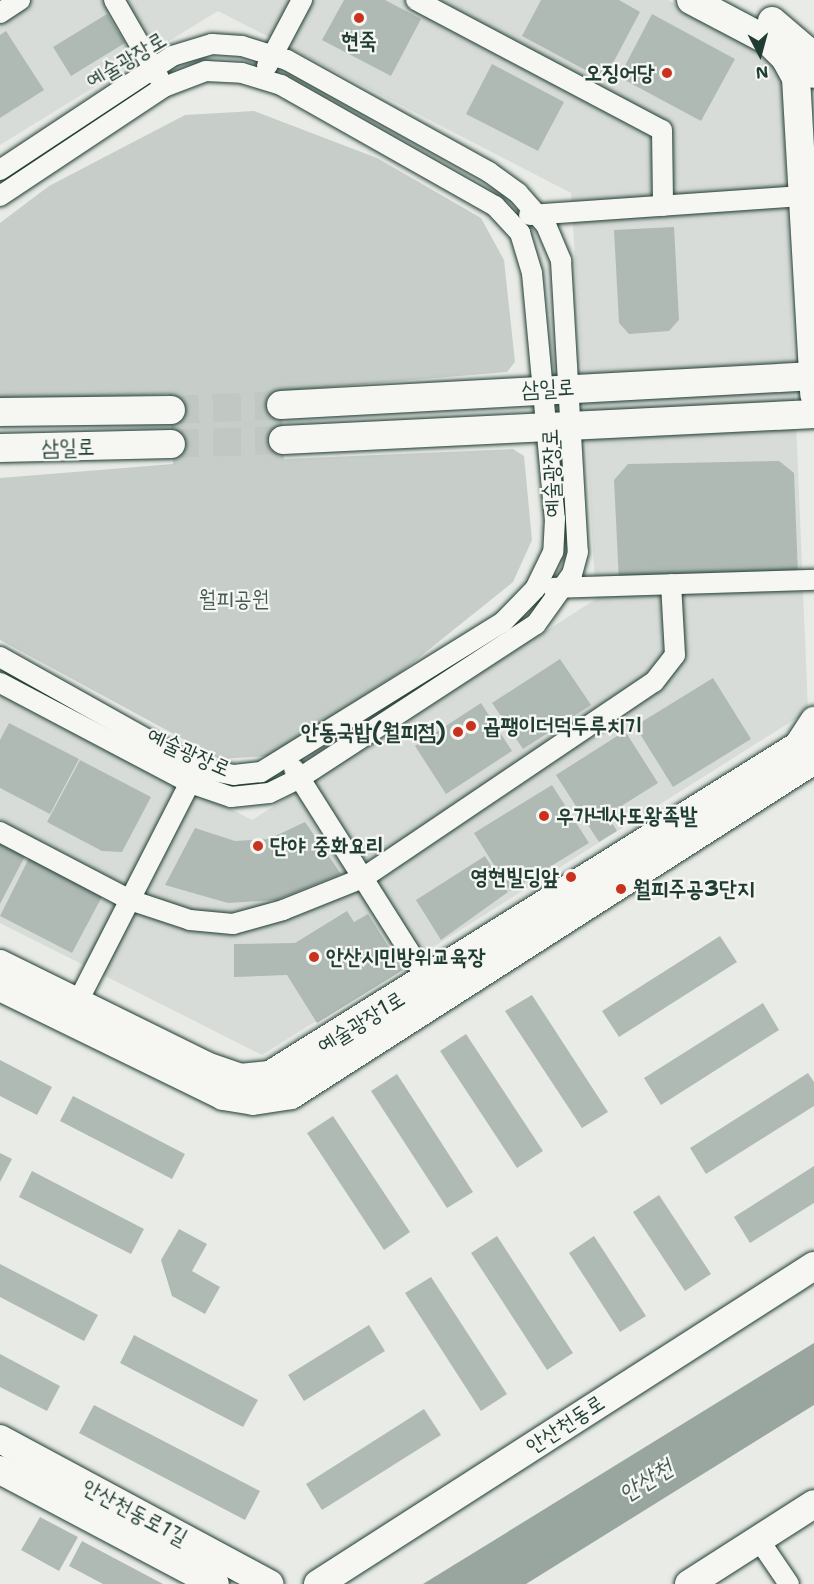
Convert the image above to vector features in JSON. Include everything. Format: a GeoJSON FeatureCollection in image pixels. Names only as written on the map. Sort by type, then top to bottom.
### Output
{"type":"FeatureCollection","features":[{"type":"Feature","properties":{"kind":"street"},"geometry":{"type":"LineString","coordinates":[[0,13],[20,0]]}},
{"type":"Feature","properties":{"kind":"street"},"geometry":{"type":"LineString","coordinates":[[114,0],[164,87]]}},
{"type":"Feature","properties":{"kind":"street"},"geometry":{"type":"LineString","coordinates":[[260,78],[302,0]]}},
{"type":"Feature","properties":{"kind":"street"},"geometry":{"type":"LineString","coordinates":[[416,0],[662,130],[663,206]]}},
{"type":"Feature","properties":{"kind":"street"},"geometry":{"type":"LineString","coordinates":[[691,0],[767,40],[785,58],[796,78],[808,195],[814,383]]}},
{"type":"Feature","properties":{"kind":"street"},"geometry":{"type":"LineString","coordinates":[[732,0],[776,23],[806,50],[814,74]]}},
{"type":"Feature","properties":{"kind":"street","name":"예술광장로"},"geometry":{"type":"LineString","coordinates":[[0,170],[172,56],[212,44],[273,55],[489,172],[518,193],[546,225],[561,261],[558,388],[560,424],[578,552],[562,588],[536,624],[300,778],[269,793],[231,797],[0,657]]}},
{"type":"Feature","properties":{"kind":"street","name":"예술광장로"},"geometry":{"type":"LineString","coordinates":[[0,196],[164,87],[206,71],[260,78],[281,85],[495,206],[520,233],[532,273],[558,388],[560,424],[553,552],[535,589],[504,622],[261,772],[194,775],[0,683]]}},
{"type":"Feature","properties":{"kind":"street"},"geometry":{"type":"LineString","coordinates":[[505,217],[808,195]]}},
{"type":"Feature","properties":{"kind":"street","name":"삼일로"},"geometry":{"type":"LineString","coordinates":[[281,405],[558,388],[814,383]]}},
{"type":"Feature","properties":{"kind":"street","name":"삼일로"},"geometry":{"type":"LineString","coordinates":[[0,412],[171,410]]}},
{"type":"Feature","properties":{"kind":"street","name":"삼일로"},"geometry":{"type":"LineString","coordinates":[[284,440],[560,424],[814,414]]}},
{"type":"Feature","properties":{"kind":"street","name":"삼일로"},"geometry":{"type":"LineString","coordinates":[[0,448],[171,444]]}},
{"type":"Feature","properties":{"kind":"street"},"geometry":{"type":"LineString","coordinates":[[535,589],[814,580]]}},
{"type":"Feature","properties":{"kind":"street"},"geometry":{"type":"LineString","coordinates":[[0,832],[130,900],[189,920],[233,924],[284,910],[363,878],[654,682],[675,655],[671,585]]}},
{"type":"Feature","properties":{"kind":"street","name":"예술광장1로"},"geometry":{"type":"LineString","coordinates":[[434,990],[798,746],[814,720]]}},
{"type":"Feature","properties":{"kind":"street"},"geometry":{"type":"LineString","coordinates":[[286,756],[434,990]]}},
{"type":"Feature","properties":{"kind":"street","name":"예술광장1로"},"geometry":{"type":"LineString","coordinates":[[0,987],[74,1009],[240,1078],[270,1075],[434,990],[814,760]]}},
{"type":"Feature","properties":{"kind":"street"},"geometry":{"type":"LineString","coordinates":[[74,1009],[194,775]]}},
{"type":"Feature","properties":{"kind":"street","name":"예술광장1로"},"geometry":{"type":"LineString","coordinates":[[0,964],[74,1009]]}},
{"type":"Feature","properties":{"kind":"street","name":"안산천동로"},"geometry":{"type":"LineString","coordinates":[[318,1584],[814,1266]]}},
{"type":"Feature","properties":{"kind":"street","name":"안산천동로1길"},"geometry":{"type":"LineString","coordinates":[[0,1439],[269,1584]]}},
{"type":"Feature","properties":{"kind":"street","name":"안산천동로1길"},"geometry":{"type":"LineString","coordinates":[[0,1470],[215,1584]]}},
{"type":"Feature","properties":{"kind":"street"},"geometry":{"type":"LineString","coordinates":[[688,1584],[814,1504]]}},
{"type":"Feature","properties":{"kind":"street"},"geometry":{"type":"LineString","coordinates":[[759,1540],[789,1584]]}},
{"type":"Feature","properties":{"kind":"shaded area"},"geometry":{"type":"Polygon","coordinates":[[[0,0],[668,0],[781,59],[808,711],[262,1055],[0,923],[0,687],[252,820],[596,599],[571,193],[218,11],[0,145],[0,0]]]}},
{"type":"Feature","properties":{"kind":"green space","name":"월피공원"},"geometry":{"type":"Polygon","coordinates":[[[254,111],[377,158],[481,218],[504,260],[515,362],[507,372],[281,391],[284,459],[513,449],[524,456],[532,540],[513,582],[401,672],[268,756],[220,759],[0,640],[0,478],[173,464],[169,394],[0,401],[0,223],[49,186],[185,115],[254,111]]]}},
{"type":"Feature","properties":{"kind":"water","name":"안산천"},"geometry":{"type":"Polygon","coordinates":[[[814,1343],[814,1405],[526,1584],[423,1584],[814,1343]]]}},
{"type":"Feature","properties":{"kind":"building"},"geometry":{"type":"Polygon","coordinates":[[[344,0],[385,0],[421,19],[391,76],[322,40],[344,0]]]}},
{"type":"Feature","properties":{"kind":"building"},"geometry":{"type":"Polygon","coordinates":[[[541,0],[619,0],[640,12],[604,80],[522,36],[541,0]]]}},
{"type":"Feature","properties":{"kind":"building"},"geometry":{"type":"Polygon","coordinates":[[[107,14],[125,43],[71,76],[53,47],[107,14]]]}},
{"type":"Feature","properties":{"kind":"building"},"geometry":{"type":"Polygon","coordinates":[[[652,14],[735,59],[701,121],[619,77],[652,14]]]}},
{"type":"Feature","properties":{"kind":"building"},"geometry":{"type":"Polygon","coordinates":[[[6,31],[44,90],[0,118],[0,35],[6,31]]]}},
{"type":"Feature","properties":{"kind":"building"},"geometry":{"type":"Polygon","coordinates":[[[492,64],[564,102],[538,151],[466,114],[492,64]]]}},
{"type":"Feature","properties":{"kind":"building"},"geometry":{"type":"Polygon","coordinates":[[[674,227],[679,320],[669,331],[629,334],[619,323],[614,230],[674,227]]]}},
{"type":"Feature","properties":{"kind":"building"},"geometry":{"type":"Polygon","coordinates":[[[779,461],[794,473],[798,574],[619,582],[614,480],[628,464],[779,461]]]}},
{"type":"Feature","properties":{"kind":"building"},"geometry":{"type":"Polygon","coordinates":[[[560,659],[591,705],[523,749],[492,703],[560,659]]]}},
{"type":"Feature","properties":{"kind":"building"},"geometry":{"type":"Polygon","coordinates":[[[713,678],[751,739],[673,787],[635,726],[713,678]]]}},
{"type":"Feature","properties":{"kind":"building"},"geometry":{"type":"Polygon","coordinates":[[[481,703],[512,751],[446,794],[415,746],[481,703]]]}},
{"type":"Feature","properties":{"kind":"building"},"geometry":{"type":"Polygon","coordinates":[[[9,723],[79,759],[50,814],[0,788],[0,740],[9,723]]]}},
{"type":"Feature","properties":{"kind":"building"},"geometry":{"type":"Polygon","coordinates":[[[625,731],[658,783],[607,815],[617,831],[599,842],[556,775],[625,731]]]}},
{"type":"Feature","properties":{"kind":"building"},"geometry":{"type":"Polygon","coordinates":[[[80,760],[151,797],[122,852],[102,851],[47,822],[80,760]]]}},
{"type":"Feature","properties":{"kind":"building"},"geometry":{"type":"Polygon","coordinates":[[[552,785],[589,843],[510,891],[474,833],[552,785]]]}},
{"type":"Feature","properties":{"kind":"building"},"geometry":{"type":"Polygon","coordinates":[[[305,822],[341,874],[276,900],[228,903],[165,885],[195,828],[235,841],[269,839],[305,822]]]}},
{"type":"Feature","properties":{"kind":"building"},"geometry":{"type":"Polygon","coordinates":[[[0,843],[25,856],[0,904],[0,843]]]}},
{"type":"Feature","properties":{"kind":"building"},"geometry":{"type":"Polygon","coordinates":[[[31,854],[105,891],[72,953],[0,916],[31,854]]]}},
{"type":"Feature","properties":{"kind":"building"},"geometry":{"type":"Polygon","coordinates":[[[485,856],[508,892],[441,940],[416,900],[485,856]]]}},
{"type":"Feature","properties":{"kind":"building","name":"안산시민방위교육장"},"geometry":{"type":"Polygon","coordinates":[[[347,911],[354,922],[368,914],[403,970],[317,1023],[287,975],[234,977],[234,944],[295,943],[347,911]]]}},
{"type":"Feature","properties":{"kind":"building"},"geometry":{"type":"Polygon","coordinates":[[[720,936],[737,962],[619,1037],[602,1011],[720,936]]]}},
{"type":"Feature","properties":{"kind":"building"},"geometry":{"type":"Polygon","coordinates":[[[532,995],[608,1112],[582,1128],[505,1011],[532,995]]]}},
{"type":"Feature","properties":{"kind":"building"},"geometry":{"type":"Polygon","coordinates":[[[763,1003],[779,1030],[661,1105],[644,1078],[763,1003]]]}},
{"type":"Feature","properties":{"kind":"building"},"geometry":{"type":"Polygon","coordinates":[[[466,1034],[543,1151],[517,1168],[440,1051],[466,1034]]]}},
{"type":"Feature","properties":{"kind":"building"},"geometry":{"type":"Polygon","coordinates":[[[0,1060],[52,1087],[37,1115],[0,1096],[0,1060]]]}},
{"type":"Feature","properties":{"kind":"building"},"geometry":{"type":"Polygon","coordinates":[[[808,1073],[814,1082],[814,1106],[706,1174],[690,1148],[808,1073]]]}},
{"type":"Feature","properties":{"kind":"building"},"geometry":{"type":"Polygon","coordinates":[[[397,1074],[473,1192],[447,1208],[371,1091],[397,1074]]]}},
{"type":"Feature","properties":{"kind":"building"},"geometry":{"type":"Polygon","coordinates":[[[73,1096],[185,1154],[172,1179],[60,1121],[73,1096]]]}},
{"type":"Feature","properties":{"kind":"building"},"geometry":{"type":"Polygon","coordinates":[[[333,1116],[410,1232],[384,1250],[307,1133],[333,1116]]]}},
{"type":"Feature","properties":{"kind":"building"},"geometry":{"type":"Polygon","coordinates":[[[0,1153],[12,1159],[0,1182],[0,1153]]]}},
{"type":"Feature","properties":{"kind":"building"},"geometry":{"type":"Polygon","coordinates":[[[814,1166],[814,1203],[750,1243],[734,1217],[814,1166]]]}},
{"type":"Feature","properties":{"kind":"building"},"geometry":{"type":"Polygon","coordinates":[[[32,1171],[144,1229],[131,1254],[19,1197],[32,1171]]]}},
{"type":"Feature","properties":{"kind":"building"},"geometry":{"type":"Polygon","coordinates":[[[659,1195],[711,1274],[685,1291],[633,1212],[659,1195]]]}},
{"type":"Feature","properties":{"kind":"building"},"geometry":{"type":"Polygon","coordinates":[[[179,1229],[207,1244],[192,1271],[220,1287],[205,1314],[172,1296],[161,1260],[179,1229]]]}},
{"type":"Feature","properties":{"kind":"building"},"geometry":{"type":"Polygon","coordinates":[[[497,1236],[573,1353],[547,1370],[471,1253],[497,1236]]]}},
{"type":"Feature","properties":{"kind":"building"},"geometry":{"type":"Polygon","coordinates":[[[594,1236],[646,1316],[620,1332],[569,1253],[594,1236]]]}},
{"type":"Feature","properties":{"kind":"building"},"geometry":{"type":"Polygon","coordinates":[[[0,1264],[98,1315],[84,1341],[0,1297],[0,1264]]]}},
{"type":"Feature","properties":{"kind":"building"},"geometry":{"type":"Polygon","coordinates":[[[431,1277],[507,1394],[481,1411],[405,1293],[431,1277]]]}},
{"type":"Feature","properties":{"kind":"building"},"geometry":{"type":"Polygon","coordinates":[[[369,1325],[385,1351],[304,1401],[288,1375],[369,1325]]]}},
{"type":"Feature","properties":{"kind":"building"},"geometry":{"type":"Polygon","coordinates":[[[134,1335],[258,1400],[243,1427],[120,1363],[134,1335]]]}},
{"type":"Feature","properties":{"kind":"building"},"geometry":{"type":"Polygon","coordinates":[[[0,1354],[60,1386],[47,1411],[0,1387],[0,1354]]]}},
{"type":"Feature","properties":{"kind":"building"},"geometry":{"type":"Polygon","coordinates":[[[94,1405],[260,1491],[245,1520],[79,1433],[94,1405]]]}},
{"type":"Feature","properties":{"kind":"building"},"geometry":{"type":"Polygon","coordinates":[[[424,1409],[441,1435],[322,1510],[306,1484],[424,1409]]]}},
{"type":"Feature","properties":{"kind":"building"},"geometry":{"type":"Polygon","coordinates":[[[40,1517],[78,1537],[59,1571],[21,1550],[40,1517]]]}},
{"type":"Feature","properties":{"kind":"building"},"geometry":{"type":"Polygon","coordinates":[[[82,1541],[163,1584],[103,1584],[69,1566],[82,1541]]]}},
{"type":"Feature","properties":{"kind":"tunnel"},"geometry":{"type":"LineString","coordinates":[[171,410],[281,405]]}},
{"type":"Feature","properties":{"kind":"tunnel"},"geometry":{"type":"LineString","coordinates":[[171,444],[283,440]]}},
{"type":"Feature","properties":{"kind":"place","name":"현죽"},"geometry":{"type":"Point","coordinates":[359,18]}},
{"type":"Feature","properties":{"kind":"place","name":"오징어당"},"geometry":{"type":"Point","coordinates":[667,73]}},
{"type":"Feature","properties":{"kind":"place","name":"곱팽이더덕두루치기"},"geometry":{"type":"Point","coordinates":[471,726]}},
{"type":"Feature","properties":{"kind":"place","name":"안동국밥(월피점)"},"geometry":{"type":"Point","coordinates":[458,732]}},
{"type":"Feature","properties":{"kind":"place","name":"우가네사또왕족발"},"geometry":{"type":"Point","coordinates":[544,816]}},
{"type":"Feature","properties":{"kind":"place","name":"단야 중화요리"},"geometry":{"type":"Point","coordinates":[258,846]}},
{"type":"Feature","properties":{"kind":"place","name":"영현빌딩앞"},"geometry":{"type":"Point","coordinates":[571,877]}},
{"type":"Feature","properties":{"kind":"place","name":"월피주공3단지"},"geometry":{"type":"Point","coordinates":[621,889]}},
{"type":"Feature","properties":{"kind":"place","name":"안산시민방위교육장"},"geometry":{"type":"Point","coordinates":[314,957]}}]}
